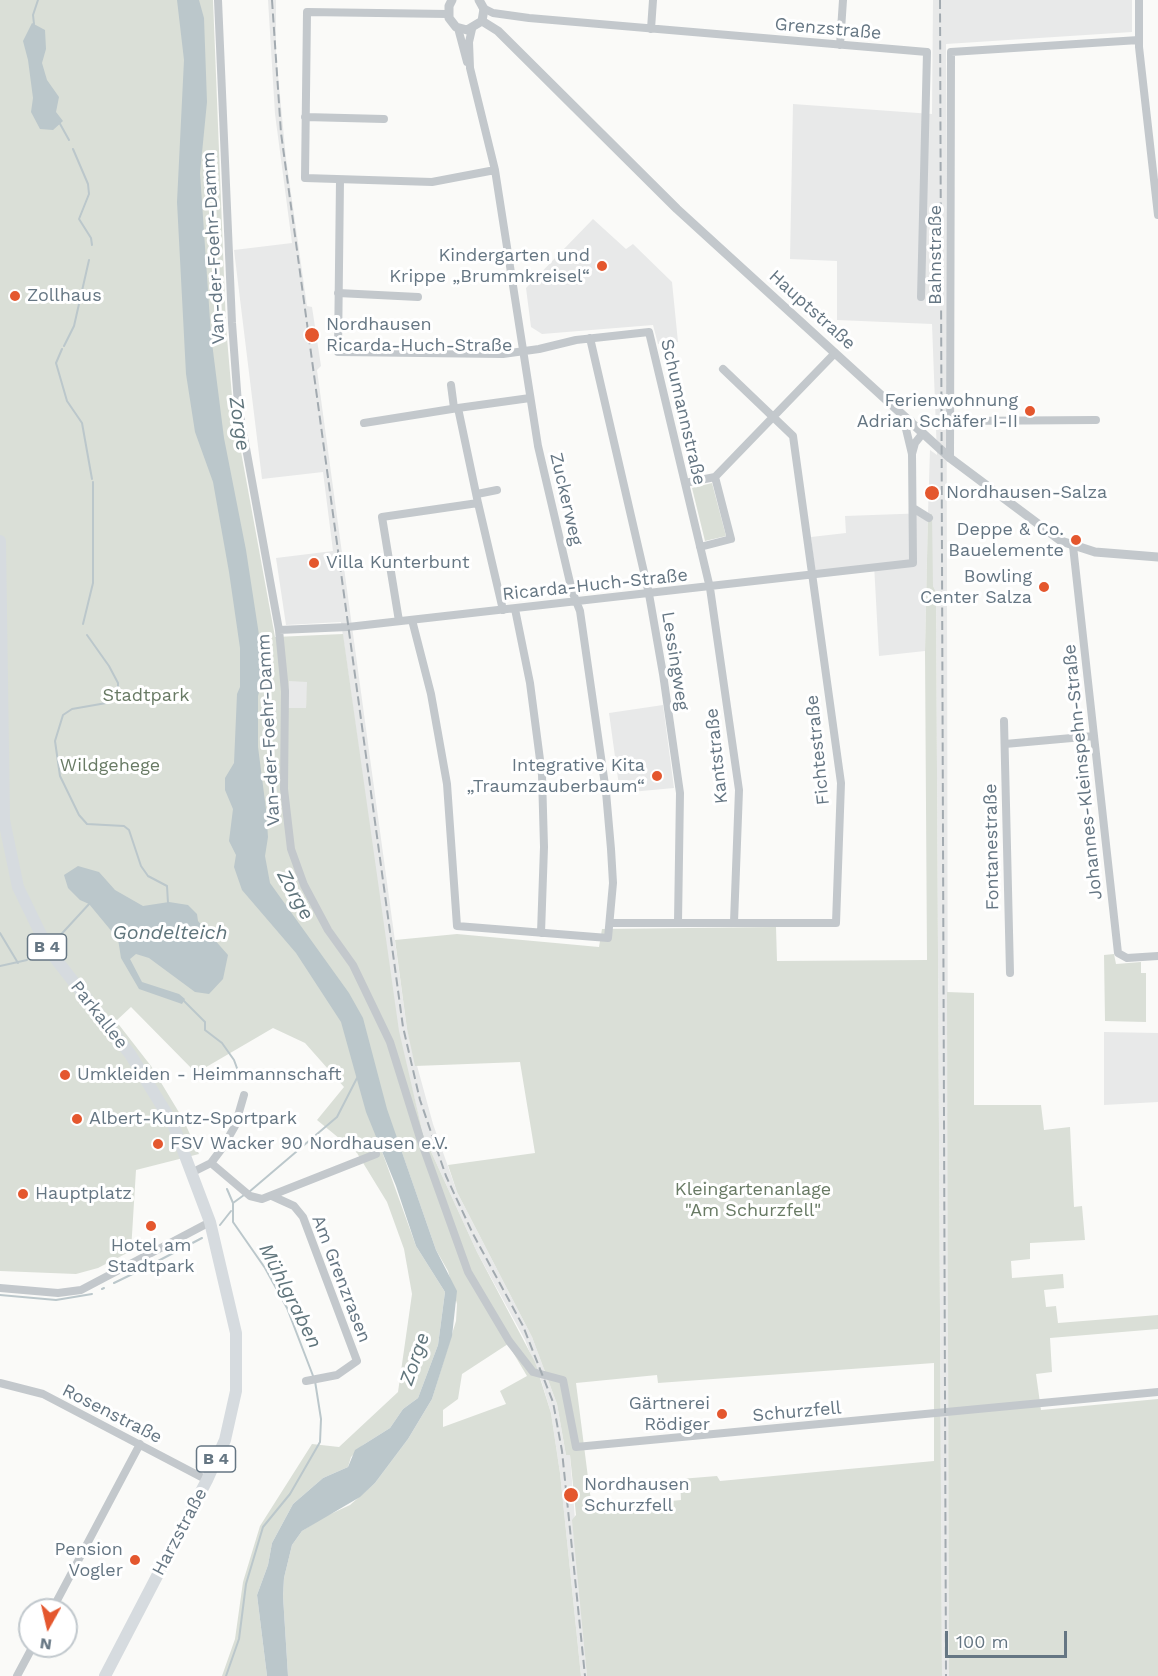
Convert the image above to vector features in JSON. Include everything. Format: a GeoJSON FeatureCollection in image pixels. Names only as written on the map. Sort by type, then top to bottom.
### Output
{"type":"FeatureCollection","features":[{"type":"Feature","properties":{"kind":"main road","name":"Parkallee"},"geometry":{"type":"LineString","coordinates":[[0,541],[4,820],[18,887],[48,949],[153,1088],[173,1124],[193,1172]]}},
{"type":"Feature","properties":{"kind":"main road","name":"Harzstraße"},"geometry":{"type":"LineString","coordinates":[[105,1676],[207,1480],[225,1440],[232,1415],[238,1370],[233,1311],[210,1222],[193,1172]]}},
{"type":"Feature","properties":{"kind":"street","name":"Van-der-Foehr-Damm"},"geometry":{"type":"LineString","coordinates":[[218,0],[231,312],[238,404],[279,630],[285,691],[284,789],[291,849],[304,885],[328,930],[353,965],[390,1042],[420,1138],[468,1272],[509,1341]]}},
{"type":"Feature","properties":{"kind":"street"},"geometry":{"type":"LineString","coordinates":[[452,0],[448,14],[452,23],[458,28],[471,29],[482,21],[481,4]]}},
{"type":"Feature","properties":{"kind":"street"},"geometry":{"type":"LineString","coordinates":[[651,29],[653,0]]}},
{"type":"Feature","properties":{"kind":"street"},"geometry":{"type":"LineString","coordinates":[[840,45],[843,0]]}},
{"type":"Feature","properties":{"kind":"street"},"geometry":{"type":"LineString","coordinates":[[1139,0],[1139,40],[1155,166],[1158,215]]}},
{"type":"Feature","properties":{"kind":"street","name":"Grenzstraße"},"geometry":{"type":"LineString","coordinates":[[481,4],[493,13],[529,18],[927,52],[921,297]]}},
{"type":"Feature","properties":{"kind":"street"},"geometry":{"type":"LineString","coordinates":[[448,14],[307,12],[305,178],[432,182],[495,170]]}},
{"type":"Feature","properties":{"kind":"street","name":"Hauptstraße"},"geometry":{"type":"LineString","coordinates":[[482,21],[498,32],[677,209],[950,458],[1020,512],[1073,546],[1095,552],[1158,557]]}},
{"type":"Feature","properties":{"kind":"street","name":"Zuckerweg"},"geometry":{"type":"LineString","coordinates":[[458,28],[470,68]]}},
{"type":"Feature","properties":{"kind":"street","name":"Zuckerweg"},"geometry":{"type":"LineString","coordinates":[[471,29],[468,42],[470,68],[495,170],[538,446],[580,611],[606,792],[613,883],[608,938],[541,933]]}},
{"type":"Feature","properties":{"kind":"street","name":"Bahnstraße"},"geometry":{"type":"LineString","coordinates":[[950,458],[951,52],[1139,40]]}},
{"type":"Feature","properties":{"kind":"street"},"geometry":{"type":"LineString","coordinates":[[305,117],[384,119]]}},
{"type":"Feature","properties":{"kind":"street"},"geometry":{"type":"LineString","coordinates":[[340,180],[338,293],[418,297]]}},
{"type":"Feature","properties":{"kind":"street","name":"Schumannstraße"},"geometry":{"type":"LineString","coordinates":[[338,293],[338,352],[523,352],[590,338],[649,332],[710,588]]}},
{"type":"Feature","properties":{"kind":"street","name":"Lessingweg"},"geometry":{"type":"LineString","coordinates":[[590,338],[649,594],[680,793],[678,922]]}},
{"type":"Feature","properties":{"kind":"street"},"geometry":{"type":"LineString","coordinates":[[685,483],[715,477],[836,353]]}},
{"type":"Feature","properties":{"kind":"street","name":"Fichtestraße"},"geometry":{"type":"LineString","coordinates":[[723,369],[794,436],[840,783],[836,923],[734,922]]}},
{"type":"Feature","properties":{"kind":"street"},"geometry":{"type":"LineString","coordinates":[[451,385],[503,610]]}},
{"type":"Feature","properties":{"kind":"street"},"geometry":{"type":"LineString","coordinates":[[364,423],[483,402],[504,403],[530,399]]}},
{"type":"Feature","properties":{"kind":"street"},"geometry":{"type":"LineString","coordinates":[[951,421],[1096,420]]}},
{"type":"Feature","properties":{"kind":"street"},"geometry":{"type":"LineString","coordinates":[[911,421],[906,429],[912,454],[913,508],[929,518]]}},
{"type":"Feature","properties":{"kind":"street"},"geometry":{"type":"LineString","coordinates":[[912,454],[915,443],[923,433]]}},
{"type":"Feature","properties":{"kind":"street"},"geometry":{"type":"LineString","coordinates":[[700,547],[731,539],[715,477]]}},
{"type":"Feature","properties":{"kind":"street"},"geometry":{"type":"LineString","coordinates":[[477,494],[497,490]]}},
{"type":"Feature","properties":{"kind":"street"},"geometry":{"type":"LineString","coordinates":[[399,621],[382,517],[478,503]]}},
{"type":"Feature","properties":{"kind":"street","name":"Ricarda-Huch-Straße"},"geometry":{"type":"LineString","coordinates":[[279,630],[412,620],[710,588],[914,563],[913,508]]}},
{"type":"Feature","properties":{"kind":"street","name":"Johannes-Kleinspehn-Straße"},"geometry":{"type":"LineString","coordinates":[[1073,546],[1118,953],[1127,958],[1158,956]]}},
{"type":"Feature","properties":{"kind":"street","name":"Kantstraße"},"geometry":{"type":"LineString","coordinates":[[710,588],[739,790],[734,922]]}},
{"type":"Feature","properties":{"kind":"street"},"geometry":{"type":"LineString","coordinates":[[412,620],[431,694],[447,784],[457,926],[541,933],[544,847],[542,776],[532,694],[515,609]]}},
{"type":"Feature","properties":{"kind":"street","name":"Fontanestraße"},"geometry":{"type":"LineString","coordinates":[[1004,721],[1010,973]]}},
{"type":"Feature","properties":{"kind":"street"},"geometry":{"type":"LineString","coordinates":[[1005,744],[1094,736]]}},
{"type":"Feature","properties":{"kind":"street"},"geometry":{"type":"LineString","coordinates":[[610,923],[734,922]]}},
{"type":"Feature","properties":{"kind":"street"},"geometry":{"type":"LineString","coordinates":[[193,1172],[211,1163],[235,1126],[244,1095]]}},
{"type":"Feature","properties":{"kind":"street"},"geometry":{"type":"LineString","coordinates":[[272,1196],[376,1154]]}},
{"type":"Feature","properties":{"kind":"street","name":"Am Grenzrasen"},"geometry":{"type":"LineString","coordinates":[[211,1163],[247,1193],[262,1199],[272,1196],[294,1206],[303,1217],[357,1361],[337,1375],[312,1380]]}},
{"type":"Feature","properties":{"kind":"street"},"geometry":{"type":"LineString","coordinates":[[0,1288],[58,1293],[81,1290],[210,1222]]}},
{"type":"Feature","properties":{"kind":"street","name":"Schurzfell"},"geometry":{"type":"LineString","coordinates":[[509,1341],[533,1372],[563,1380],[576,1447],[1158,1392]]}},
{"type":"Feature","properties":{"kind":"street","name":"Rosenstraße"},"geometry":{"type":"LineString","coordinates":[[0,1383],[43,1394],[207,1480]]}},
{"type":"Feature","properties":{"kind":"street"},"geometry":{"type":"LineString","coordinates":[[58,1598],[140,1444]]}},
{"type":"Feature","properties":{"kind":"street"},"geometry":{"type":"LineString","coordinates":[[17,1676],[27,1658]]}},
{"type":"Feature","properties":{"kind":"shaded area"},"geometry":{"type":"Polygon","coordinates":[[[268,0],[276,0],[276,54],[286,158],[307,306],[312,307],[321,366],[317,370],[407,1029],[433,1124],[457,1192],[532,1337],[557,1404],[566,1455],[570,1455],[587,1676],[581,1676],[560,1473],[551,1413],[525,1340],[477,1252],[423,1134],[398,1031],[341,622],[286,625],[276,558],[333,551],[323,472],[262,479],[234,250],[292,243],[275,114],[268,0]]]}},
{"type":"Feature","properties":{"kind":"shaded area"},"geometry":{"type":"Polygon","coordinates":[[[933,0],[1132,0],[1132,32],[946,44],[949,1676],[942,1676],[936,592],[933,586],[928,514],[925,651],[879,656],[874,564],[815,571],[811,537],[846,533],[845,516],[928,513],[930,450],[937,455],[932,324],[837,320],[837,261],[790,259],[793,104],[932,114],[933,0]]]}},
{"type":"Feature","properties":{"kind":"shaded area","name":"Kindergarten und Krippe „Brummkreisel“"},"geometry":{"type":"Polygon","coordinates":[[[593,219],[626,249],[633,244],[672,282],[678,342],[658,344],[653,325],[542,334],[531,327],[526,288],[593,219]]]}},
{"type":"Feature","properties":{"kind":"shaded area"},"geometry":{"type":"Polygon","coordinates":[[[289,681],[308,681],[306,708],[288,708],[289,681]]]}},
{"type":"Feature","properties":{"kind":"shaded area"},"geometry":{"type":"Polygon","coordinates":[[[663,705],[674,788],[620,793],[609,713],[663,705]]]}},
{"type":"Feature","properties":{"kind":"shaded area"},"geometry":{"type":"Polygon","coordinates":[[[1104,1032],[1158,1033],[1158,1102],[1104,1105],[1104,1032]]]}},
{"type":"Feature","properties":{"kind":"green space","name":"Stadtpark"},"geometry":{"type":"Polygon","coordinates":[[[0,0],[213,0],[226,326],[233,408],[275,637],[343,634],[399,1031],[423,1134],[477,1252],[535,1362],[551,1413],[560,1473],[581,1676],[288,1676],[283,1596],[284,1578],[292,1545],[302,1531],[324,1517],[350,1505],[375,1483],[408,1439],[432,1399],[456,1321],[457,1304],[448,1271],[436,1250],[398,1141],[380,1146],[416,1246],[445,1292],[438,1345],[418,1398],[403,1409],[390,1428],[363,1445],[351,1457],[348,1467],[323,1478],[293,1504],[272,1543],[268,1565],[257,1595],[267,1676],[222,1676],[235,1639],[243,1582],[260,1526],[312,1444],[339,1447],[398,1392],[412,1294],[404,1249],[387,1202],[357,1153],[317,1120],[344,1087],[305,1043],[273,1028],[196,1073],[131,1007],[116,1021],[151,1066],[183,1119],[199,1154],[136,1170],[131,1251],[98,1268],[76,1274],[0,1271],[0,0]],[[289,681],[288,708],[306,708],[307,682],[289,681]],[[508,1344],[462,1374],[458,1399],[443,1410],[443,1427],[506,1404],[500,1391],[527,1376],[508,1344]]]}},
{"type":"Feature","properties":{"kind":"green space"},"geometry":{"type":"Polygon","coordinates":[[[712,483],[726,536],[705,541],[692,488],[712,483]]]}},
{"type":"Feature","properties":{"kind":"green space","name":"Kleingartenanlage \"Am Schurzfell\""},"geometry":{"type":"Polygon","coordinates":[[[928,514],[932,514],[933,586],[936,592],[942,1676],[587,1676],[572,1520],[576,1515],[570,1455],[566,1455],[557,1404],[532,1337],[457,1192],[448,1165],[535,1153],[520,1062],[415,1066],[407,1029],[395,940],[457,934],[599,947],[602,929],[776,927],[777,961],[927,960],[925,651],[928,514]],[[934,1363],[658,1383],[657,1375],[576,1383],[592,1509],[681,1500],[680,1479],[717,1476],[720,1481],[934,1461],[934,1363]]]}},
{"type":"Feature","properties":{"kind":"green space"},"geometry":{"type":"Polygon","coordinates":[[[1114,954],[1116,964],[1141,962],[1141,973],[1146,973],[1146,1022],[1105,1021],[1104,955],[1114,954]]]}},
{"type":"Feature","properties":{"kind":"green space"},"geometry":{"type":"Polygon","coordinates":[[[947,992],[974,993],[974,1105],[1041,1105],[1044,1130],[1070,1127],[1074,1207],[1082,1206],[1085,1240],[1030,1243],[1030,1259],[1011,1261],[1012,1278],[1063,1274],[1064,1288],[1044,1290],[1046,1307],[1056,1306],[1058,1323],[1158,1315],[1158,1329],[1050,1338],[1052,1372],[1036,1374],[1041,1410],[1158,1399],[1158,1676],[949,1676],[947,992]]]}},
{"type":"Feature","properties":{"kind":"water"},"geometry":{"type":"Polygon","coordinates":[[[177,0],[199,0],[204,18],[207,102],[200,173],[211,335],[224,438],[246,550],[261,648],[263,677],[258,696],[258,747],[268,837],[265,856],[270,883],[349,993],[363,1018],[387,1109],[436,1250],[457,1291],[452,1336],[432,1399],[408,1439],[375,1483],[360,1497],[302,1531],[292,1545],[284,1578],[283,1596],[288,1676],[267,1676],[257,1595],[268,1565],[272,1543],[293,1504],[323,1478],[348,1467],[355,1450],[390,1428],[403,1409],[418,1398],[438,1345],[445,1292],[416,1246],[396,1186],[366,1112],[341,1022],[296,953],[242,890],[234,867],[236,855],[229,841],[233,809],[225,790],[225,778],[234,763],[237,694],[240,687],[240,648],[213,482],[195,432],[186,374],[177,202],[184,60],[177,0]]]}},
{"type":"Feature","properties":{"kind":"water"},"geometry":{"type":"Polygon","coordinates":[[[32,23],[45,30],[46,49],[42,63],[47,80],[59,97],[56,112],[63,121],[53,130],[40,129],[31,112],[33,98],[23,41],[32,23]]]}},
{"type":"Feature","properties":{"kind":"water","name":"Gondelteich"},"geometry":{"type":"Polygon","coordinates":[[[78,866],[99,872],[115,890],[143,906],[169,902],[188,905],[197,914],[198,921],[228,955],[223,979],[209,994],[195,992],[149,958],[136,954],[130,959],[142,982],[179,994],[185,999],[182,1004],[139,989],[121,958],[118,939],[89,904],[80,900],[68,888],[64,875],[78,866]]]}},
{"type":"Feature","properties":{"kind":"waterway"},"geometry":{"type":"LineString","coordinates":[[34,24],[33,15],[38,0]]}},
{"type":"Feature","properties":{"kind":"waterway"},"geometry":{"type":"LineString","coordinates":[[59,122],[69,140]]}},
{"type":"Feature","properties":{"kind":"waterway"},"geometry":{"type":"LineString","coordinates":[[73,149],[88,184],[89,194],[79,219],[91,238],[92,245]]}},
{"type":"Feature","properties":{"kind":"waterway"},"geometry":{"type":"LineString","coordinates":[[64,346],[74,326],[89,260]]}},
{"type":"Feature","properties":{"kind":"waterway"},"geometry":{"type":"LineString","coordinates":[[62,349],[56,363],[67,401],[82,423],[92,479]]}},
{"type":"Feature","properties":{"kind":"waterway"},"geometry":{"type":"LineString","coordinates":[[83,624],[93,583],[93,482]]}},
{"type":"Feature","properties":{"kind":"waterway"},"geometry":{"type":"LineString","coordinates":[[87,635],[118,683],[118,694],[112,702],[72,709],[63,715],[55,741],[60,776],[79,815],[87,824],[124,826],[129,830],[141,866],[148,876],[167,886],[168,903]]}},
{"type":"Feature","properties":{"kind":"waterway"},"geometry":{"type":"LineString","coordinates":[[55,941],[90,903]]}},
{"type":"Feature","properties":{"kind":"waterway"},"geometry":{"type":"LineString","coordinates":[[0,933],[18,963]]}},
{"type":"Feature","properties":{"kind":"waterway"},"geometry":{"type":"LineString","coordinates":[[0,966],[27,960]]}},
{"type":"Feature","properties":{"kind":"waterway"},"geometry":{"type":"LineString","coordinates":[[183,1000],[205,1022],[205,1030],[222,1043],[234,1060],[238,1071]]}},
{"type":"Feature","properties":{"kind":"waterway","name":"Mühlgraben"},"geometry":{"type":"LineString","coordinates":[[249,1192],[337,1117],[357,1078]]}},
{"type":"Feature","properties":{"kind":"waterway"},"geometry":{"type":"LineString","coordinates":[[227,1189],[233,1203]]}},
{"type":"Feature","properties":{"kind":"waterway","name":"Mühlgraben"},"geometry":{"type":"LineString","coordinates":[[226,1676],[239,1639],[246,1584],[263,1527],[290,1494],[320,1442],[321,1419],[315,1381],[287,1308],[265,1268],[233,1222],[233,1203],[244,1195]]}},
{"type":"Feature","properties":{"kind":"waterway"},"geometry":{"type":"LineString","coordinates":[[220,1225],[231,1211]]}},
{"type":"Feature","properties":{"kind":"waterway"},"geometry":{"type":"LineString","coordinates":[[158,1261],[202,1238]]}},
{"type":"Feature","properties":{"kind":"waterway"},"geometry":{"type":"LineString","coordinates":[[114,1283],[151,1265]]}},
{"type":"Feature","properties":{"kind":"waterway"},"geometry":{"type":"LineString","coordinates":[[0,1295],[56,1300],[92,1294]]}},
{"type":"Feature","properties":{"kind":"railway"},"geometry":{"type":"LineString","coordinates":[[272,0],[281,133],[403,1027],[420,1100],[446,1176],[473,1234],[523,1326],[553,1402],[562,1451],[585,1676]]}},
{"type":"Feature","properties":{"kind":"railway"},"geometry":{"type":"LineString","coordinates":[[940,0],[946,1676]]}},
{"type":"Feature","properties":{"kind":"place","name":"Kindergarten und Krippe „Brummkreisel“"},"geometry":{"type":"Point","coordinates":[602,266]}},
{"type":"Feature","properties":{"kind":"place","name":"Zollhaus"},"geometry":{"type":"Point","coordinates":[15,296]}},
{"type":"Feature","properties":{"kind":"place","name":"Nordhausen Ricarda-Huch-Straße"},"geometry":{"type":"Point","coordinates":[312,335]}},
{"type":"Feature","properties":{"kind":"place","name":"Ferienwohnung Adrian Schäfer I-II"},"geometry":{"type":"Point","coordinates":[1030,411]}},
{"type":"Feature","properties":{"kind":"place","name":"Nordhausen-Salza"},"geometry":{"type":"Point","coordinates":[932,493]}},
{"type":"Feature","properties":{"kind":"place","name":"Deppe & Co. Bauelemente"},"geometry":{"type":"Point","coordinates":[1076,540]}},
{"type":"Feature","properties":{"kind":"place","name":"Villa Kunterbunt"},"geometry":{"type":"Point","coordinates":[314,563]}},
{"type":"Feature","properties":{"kind":"place","name":"Bowling Center Salza"},"geometry":{"type":"Point","coordinates":[1044,587]}},
{"type":"Feature","properties":{"kind":"place","name":"Integrative Kita „Traumzauberbaum“"},"geometry":{"type":"Point","coordinates":[657,776]}},
{"type":"Feature","properties":{"kind":"place","name":"Umkleiden - Heimmannschaft"},"geometry":{"type":"Point","coordinates":[65,1075]}},
{"type":"Feature","properties":{"kind":"place","name":"Albert-Kuntz-Sportpark"},"geometry":{"type":"Point","coordinates":[77,1119]}},
{"type":"Feature","properties":{"kind":"place","name":"FSV Wacker 90 Nordhausen e.V."},"geometry":{"type":"Point","coordinates":[158,1144]}},
{"type":"Feature","properties":{"kind":"place","name":"Hauptplatz"},"geometry":{"type":"Point","coordinates":[23,1194]}},
{"type":"Feature","properties":{"kind":"place","name":"Hotel am Stadtpark"},"geometry":{"type":"Point","coordinates":[151,1226]}},
{"type":"Feature","properties":{"kind":"place","name":"Gärtnerei Rödiger"},"geometry":{"type":"Point","coordinates":[722,1414]}},
{"type":"Feature","properties":{"kind":"place","name":"Nordhausen Schurzfell"},"geometry":{"type":"Point","coordinates":[571,1495]}},
{"type":"Feature","properties":{"kind":"place","name":"Pension Vogler"},"geometry":{"type":"Point","coordinates":[135,1560]}},
{"type":"Feature","properties":{"kind":"water label","name":"Zorge"},"geometry":{"type":"Point","coordinates":[239,424]}},
{"type":"Feature","properties":{"kind":"water label","name":"Zorge"},"geometry":{"type":"Point","coordinates":[295,895]}},
{"type":"Feature","properties":{"kind":"water label","name":"Zorge"},"geometry":{"type":"Point","coordinates":[415,1359]}},
{"type":"Feature","properties":{"kind":"park label","name":"Wildgehege"},"geometry":{"type":"Point","coordinates":[110,766]}}]}
